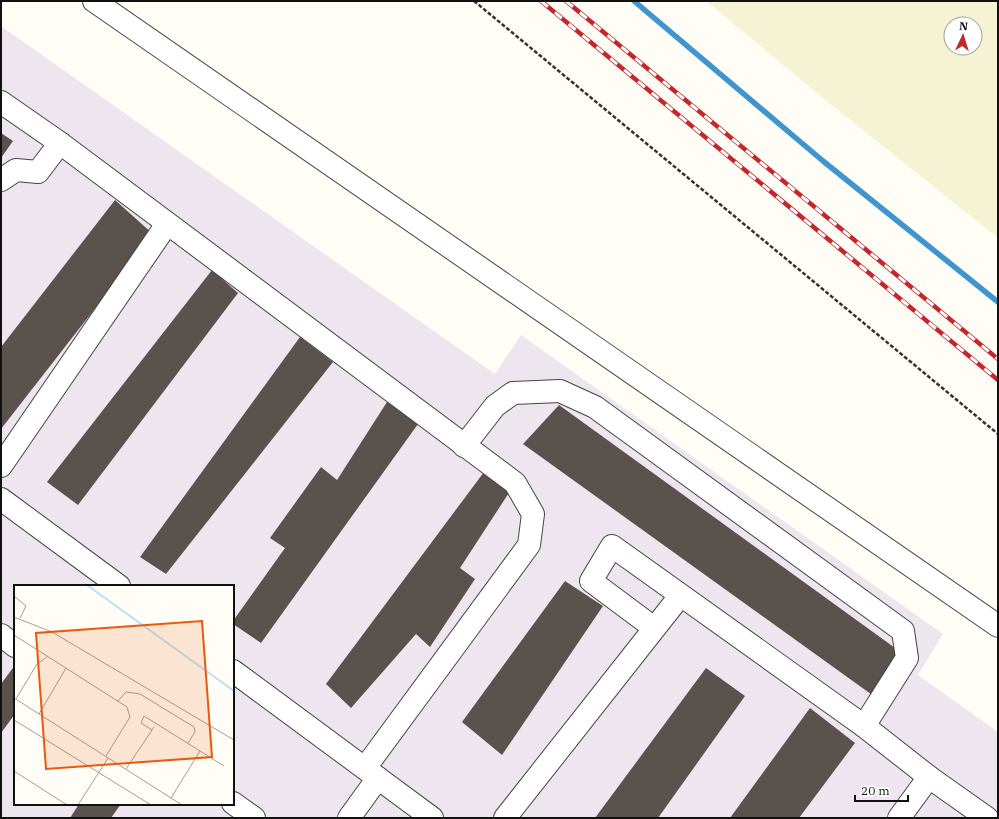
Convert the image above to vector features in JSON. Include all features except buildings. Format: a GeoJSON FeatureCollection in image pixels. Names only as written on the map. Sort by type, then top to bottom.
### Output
{"type":"FeatureCollection","features":[{"type":"Feature","properties":{"kind":"lane"},"geometry":{"type":"LineString","coordinates":[[94,1],[998,626]]}},
{"type":"Feature","properties":{"kind":"lane"},"geometry":{"type":"LineString","coordinates":[[1,102],[60,143],[514,483],[533,514],[528,544],[372,773],[349,818]]}},
{"type":"Feature","properties":{"kind":"lane"},"geometry":{"type":"LineString","coordinates":[[1,180],[16,170],[38,172],[60,143]]}},
{"type":"Feature","properties":{"kind":"lane"},"geometry":{"type":"LineString","coordinates":[[1,466],[167,224]]}},
{"type":"Feature","properties":{"kind":"lane"},"geometry":{"type":"LineString","coordinates":[[464,446],[496,406],[512,393],[560,390],[595,407],[903,631],[907,658],[864,726]]}},
{"type":"Feature","properties":{"kind":"lane"},"geometry":{"type":"LineString","coordinates":[[1,499],[117,585]]}},
{"type":"Feature","properties":{"kind":"lane"},"geometry":{"type":"LineString","coordinates":[[654,628],[591,581],[612,546],[864,726],[929,777],[987,818]]}},
{"type":"Feature","properties":{"kind":"lane"},"geometry":{"type":"LineString","coordinates":[[505,818],[680,596]]}},
{"type":"Feature","properties":{"kind":"lane"},"geometry":{"type":"LineString","coordinates":[[1,636],[14,645]]}},
{"type":"Feature","properties":{"kind":"lane"},"geometry":{"type":"LineString","coordinates":[[234,672],[432,818]]}},
{"type":"Feature","properties":{"kind":"lane"},"geometry":{"type":"LineString","coordinates":[[900,818],[929,777]]}},
{"type":"Feature","properties":{"kind":"lane"},"geometry":{"type":"LineString","coordinates":[[234,804],[254,818]]}},
{"type":"Feature","properties":{"kind":"path"},"geometry":{"type":"LineString","coordinates":[[474,1],[998,434]]}},
{"type":"Feature","properties":{"kind":"shaded area"},"geometry":{"type":"Polygon","coordinates":[[[706,1],[998,1],[998,238],[835,108],[706,1]]]}},
{"type":"Feature","properties":{"kind":"shaded area"},"geometry":{"type":"Polygon","coordinates":[[[1,26],[495,374],[521,335],[943,634],[918,675],[998,732],[998,818],[1,818],[1,26]]]}},
{"type":"Feature","properties":{"kind":"waterway"},"geometry":{"type":"LineString","coordinates":[[634,1],[823,161],[998,302]]}},
{"type":"Feature","properties":{"kind":"railway"},"geometry":{"type":"LineString","coordinates":[[541,1],[998,380]]}},
{"type":"Feature","properties":{"kind":"railway"},"geometry":{"type":"LineString","coordinates":[[566,1],[998,359]]}}]}
